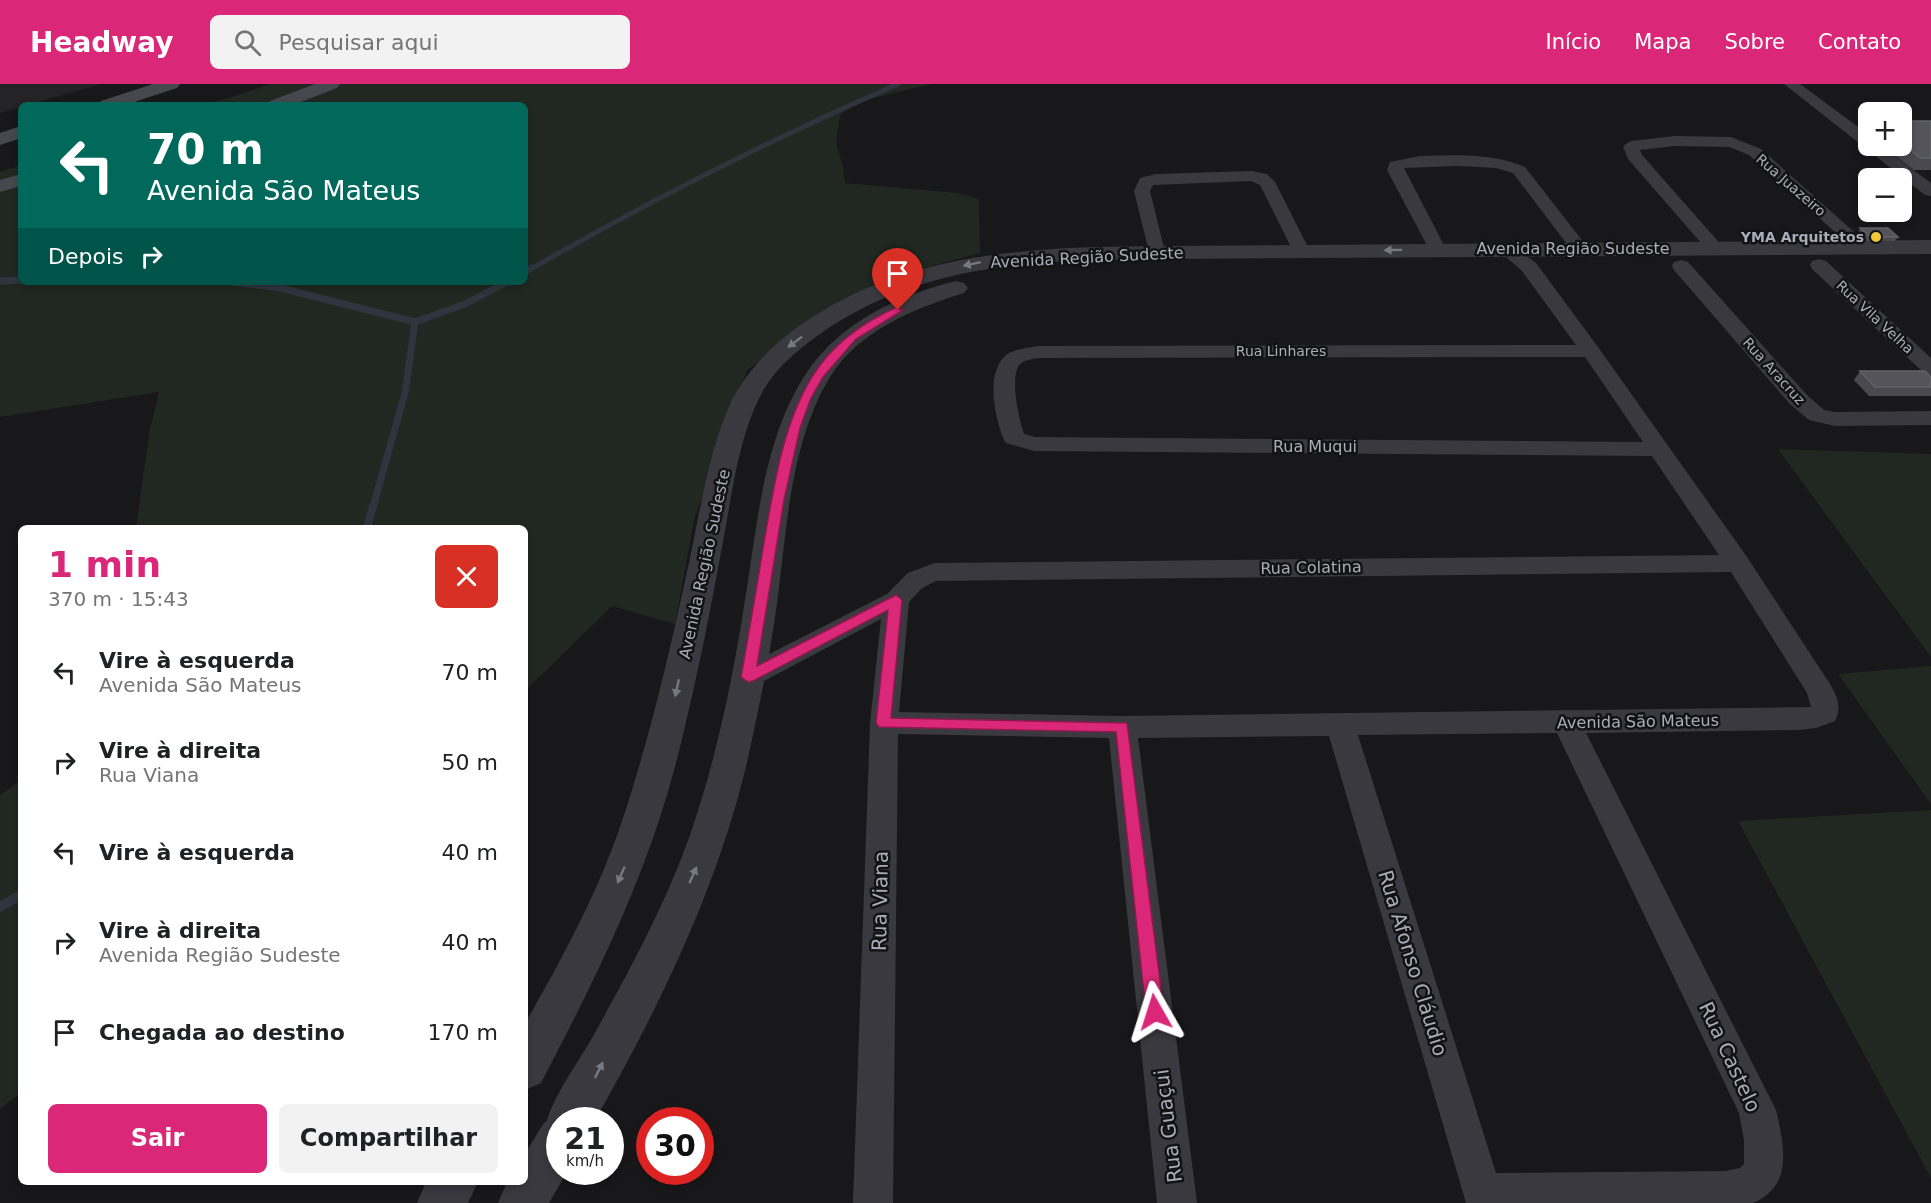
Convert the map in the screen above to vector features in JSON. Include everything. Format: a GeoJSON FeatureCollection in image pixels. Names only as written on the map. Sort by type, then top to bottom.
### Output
{"type":"FeatureCollection","features":[{"type":"Feature","properties":{"kind":"main road"},"geometry":{"type":"LineString","coordinates":[[116,102],[171,84]]}},
{"type":"Feature","properties":{"kind":"main road"},"geometry":{"type":"LineString","coordinates":[[284,102],[331,84]]}},
{"type":"Feature","properties":{"kind":"main road"},"geometry":{"type":"LineString","coordinates":[[0,139],[18,133]]}},
{"type":"Feature","properties":{"kind":"main road"},"geometry":{"type":"LineString","coordinates":[[0,178],[18,178]]}},
{"type":"Feature","properties":{"kind":"main road"},"geometry":{"type":"LineString","coordinates":[[0,186],[18,179]]}},
{"type":"Feature","properties":{"kind":"street"},"geometry":{"type":"LineString","coordinates":[[1791,84],[1858,129]]}},
{"type":"Feature","properties":{"kind":"street","name":"Rua Juazeiro"},"geometry":{"type":"LineString","coordinates":[[1715,248],[1634,156],[1631,146],[1676,141],[1731,142],[1747,148],[1862,247]]}},
{"type":"Feature","properties":{"kind":"street"},"geometry":{"type":"LineString","coordinates":[[1886,156],[1931,191]]}},
{"type":"Feature","properties":{"kind":"street"},"geometry":{"type":"LineString","coordinates":[[1437,249],[1394,167],[1410,162],[1492,162],[1515,167],[1579,248]]}},
{"type":"Feature","properties":{"kind":"street"},"geometry":{"type":"LineString","coordinates":[[1155,252],[1142,191],[1143,186],[1156,179],[1251,176],[1265,180],[1301,251]]}},
{"type":"Feature","properties":{"kind":"street","name":"Avenida Região Sudeste"},"geometry":{"type":"LineString","coordinates":[[578,1107],[594,1081],[657,956],[701,857],[724,783],[748,677],[778,500],[795,428],[806,398],[818,376],[853,337],[879,319],[917,301],[985,280],[1023,273],[1276,259],[1301,251],[1931,247]]}},
{"type":"Feature","properties":{"kind":"street","name":"Avenida São Mateus"},"geometry":{"type":"LineString","coordinates":[[884,723],[1122,727],[1340,723],[1567,723],[1799,719],[1816,717],[1825,713],[1825,704],[1820,691],[1738,563],[1591,351],[1529,267],[1506,249]]}},
{"type":"Feature","properties":{"kind":"street","name":"Avenida Região Sudeste"},"geometry":{"type":"LineString","coordinates":[[528,1062],[572,980],[628,858],[653,782],[675,695],[722,475],[739,418],[751,389],[767,367],[790,345],[859,300],[892,285],[931,273],[983,262],[1021,257],[1155,252],[1276,259],[1529,267],[1931,265]]}},
{"type":"Feature","properties":{"kind":"street","name":"Rua Aracruz"},"geometry":{"type":"LineString","coordinates":[[1681,266],[1798,399],[1817,415],[1834,420],[1931,418]]}},
{"type":"Feature","properties":{"kind":"street","name":"Rua Vila Velha"},"geometry":{"type":"LineString","coordinates":[[1819,266],[1931,369]]}},
{"type":"Feature","properties":{"kind":"street","name":"Rua Linhares"},"geometry":{"type":"LineString","coordinates":[[1005,398],[1006,369],[1010,363],[1026,354],[1038,352],[1591,351]]}},
{"type":"Feature","properties":{"kind":"street","name":"Rua Muqui"},"geometry":{"type":"LineString","coordinates":[[1005,398],[1014,438],[1034,444],[1657,449]]}},
{"type":"Feature","properties":{"kind":"street","name":"Rua Colatina"},"geometry":{"type":"LineString","coordinates":[[748,677],[896,600],[907,585],[919,576],[960,570],[1738,563]]}},
{"type":"Feature","properties":{"kind":"street","name":"Rua Viana"},"geometry":{"type":"LineString","coordinates":[[873,1203],[884,723],[896,600]]}},
{"type":"Feature","properties":{"kind":"street","name":"Rua Afonso Cláudio"},"geometry":{"type":"LineString","coordinates":[[1340,723],[1484,1198]]}},
{"type":"Feature","properties":{"kind":"street","name":"Rua Castelo"},"geometry":{"type":"LineString","coordinates":[[1484,1198],[1725,1191],[1750,1185],[1760,1175],[1764,1161],[1757,1110],[1567,723]]}},
{"type":"Feature","properties":{"kind":"street","name":"Rua Guaçui"},"geometry":{"type":"LineString","coordinates":[[1122,727],[1177,1203]]}},
{"type":"Feature","properties":{"kind":"street"},"geometry":{"type":"LineString","coordinates":[[522,1203],[546,1163]]}},
{"type":"Feature","properties":{"kind":"street"},"geometry":{"type":"LineString","coordinates":[[441,1203],[452,1185]]}},
{"type":"Feature","properties":{"kind":"shaded area"},"geometry":{"type":"Polygon","coordinates":[[[0,84],[101,84],[38,102],[18,102],[18,108],[0,113],[0,84]]]}},
{"type":"Feature","properties":{"kind":"shaded area"},"geometry":{"type":"Polygon","coordinates":[[[271,84],[931,84],[857,102],[840,115],[836,143],[845,183],[957,193],[979,199],[980,253],[879,280],[747,370],[694,520],[675,624],[612,606],[528,688],[528,525],[136,525],[150,429],[159,392],[0,417],[0,172],[18,166],[18,285],[528,285],[528,102],[216,102],[271,84]]]}},
{"type":"Feature","properties":{"kind":"shaded area"},"geometry":{"type":"Polygon","coordinates":[[[1778,449],[1931,454],[1931,657],[1778,449]]]}},
{"type":"Feature","properties":{"kind":"shaded area"},"geometry":{"type":"Polygon","coordinates":[[[1931,666],[1931,804],[1838,674],[1931,666]]]}},
{"type":"Feature","properties":{"kind":"shaded area"},"geometry":{"type":"Polygon","coordinates":[[[18,782],[18,1094],[0,1109],[0,795],[18,782]]]}},
{"type":"Feature","properties":{"kind":"shaded area"},"geometry":{"type":"Polygon","coordinates":[[[1931,810],[1931,1178],[1738,821],[1931,810]]]}},
{"type":"Feature","properties":{"kind":"building"},"geometry":{"type":"Polygon","coordinates":[[[1912,121],[1931,121],[1931,158],[1921,158],[1912,151],[1912,121]]]}},
{"type":"Feature","properties":{"kind":"building"},"geometry":{"type":"Polygon","coordinates":[[[1860,228],[1888,228],[1898,237],[1870,237],[1860,228]]]}},
{"type":"Feature","properties":{"kind":"building"},"geometry":{"type":"Polygon","coordinates":[[[1860,371],[1925,371],[1931,377],[1931,387],[1875,387],[1860,371]]]}},
{"type":"Feature","properties":{"kind":"waterway"},"geometry":{"type":"LineString","coordinates":[[529,270],[711,172],[898,84]]}},
{"type":"Feature","properties":{"kind":"waterway"},"geometry":{"type":"LineString","coordinates":[[0,281],[18,280]]}},
{"type":"Feature","properties":{"kind":"waterway"},"geometry":{"type":"LineString","coordinates":[[256,285],[280,288],[415,322]]}},
{"type":"Feature","properties":{"kind":"waterway"},"geometry":{"type":"LineString","coordinates":[[415,322],[465,304],[501,285]]}},
{"type":"Feature","properties":{"kind":"waterway"},"geometry":{"type":"LineString","coordinates":[[373,507],[405,393],[415,322]]}},
{"type":"Feature","properties":{"kind":"waterway"},"geometry":{"type":"LineString","coordinates":[[368,525],[373,506]]}},
{"type":"Feature","properties":{"kind":"waterway"},"geometry":{"type":"LineString","coordinates":[[0,907],[18,897]]}},
{"type":"Feature","properties":{"kind":"place","name":"YMA Arquitetos"},"geometry":{"type":"Point","coordinates":[1876,237]}},
{"type":"Feature","properties":{"kind":"route"},"geometry":{"type":"LineString","coordinates":[[898,310],[879,319],[853,337],[818,376],[806,398],[786,459],[748,677],[896,600],[884,723],[1122,727],[1155,1012]]}}]}
